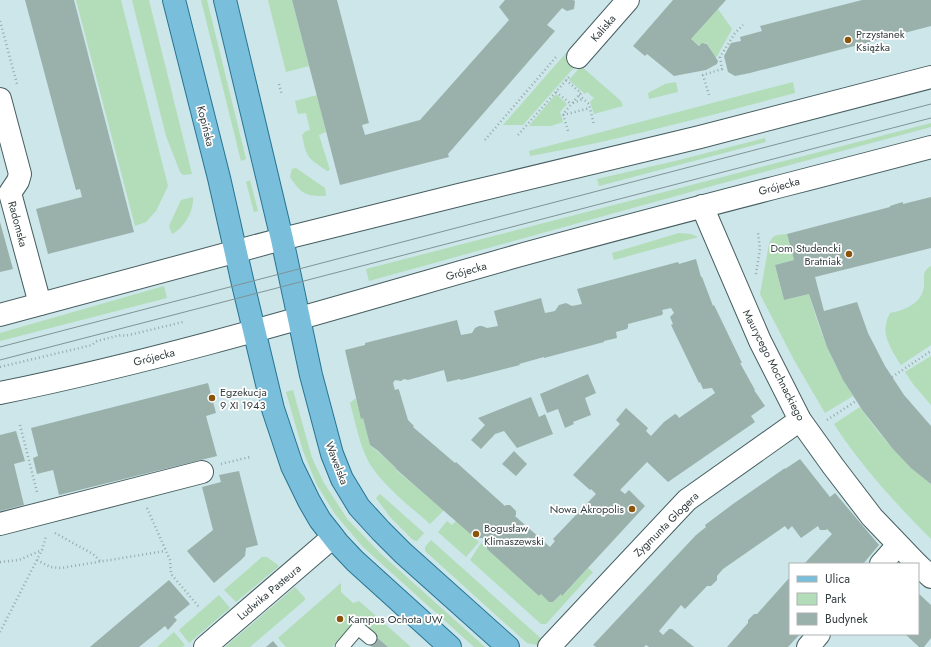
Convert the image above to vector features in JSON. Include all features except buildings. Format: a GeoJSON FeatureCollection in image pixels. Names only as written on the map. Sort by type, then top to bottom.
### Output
{"type":"FeatureCollection","features":[{"type":"Feature","properties":{"kind":"main road","name":"Kopińska"},"geometry":{"type":"LineString","coordinates":[[174,0],[236,252]]}},
{"type":"Feature","properties":{"kind":"main road"},"geometry":{"type":"LineString","coordinates":[[224,0],[282,239]]}},
{"type":"Feature","properties":{"kind":"main road","name":"Kaliska"},"geometry":{"type":"LineString","coordinates":[[570,61],[628,0]]}},
{"type":"Feature","properties":{"kind":"main road"},"geometry":{"type":"LineString","coordinates":[[0,315],[282,239],[700,137],[931,77]]}},
{"type":"Feature","properties":{"kind":"main road","name":"Radomska"},"geometry":{"type":"LineString","coordinates":[[0,99],[20,174],[18,181],[5,194],[40,304]]}},
{"type":"Feature","properties":{"kind":"main road","name":"Grójecka"},"geometry":{"type":"LineString","coordinates":[[0,393],[75,378],[190,348],[702,206],[931,147]]}},
{"type":"Feature","properties":{"kind":"main road","name":"Maurycego Mochnackiego"},"geometry":{"type":"LineString","coordinates":[[702,206],[760,342],[800,420],[872,517],[916,563]]}},
{"type":"Feature","properties":{"kind":"main road","name":"Wawelska"},"geometry":{"type":"LineString","coordinates":[[282,239],[311,375],[332,454],[342,479],[355,501],[380,531],[508,647]]}},
{"type":"Feature","properties":{"kind":"main road"},"geometry":{"type":"LineString","coordinates":[[236,252],[273,408],[292,466],[309,501],[320,520],[333,537],[355,561],[450,647]]}},
{"type":"Feature","properties":{"kind":"main road","name":"Zygmunta Glogera"},"geometry":{"type":"LineString","coordinates":[[549,647],[687,500],[800,420]]}},
{"type":"Feature","properties":{"kind":"main road"},"geometry":{"type":"LineString","coordinates":[[0,524],[210,468]]}},
{"type":"Feature","properties":{"kind":"main road","name":"Ludwika Pasteura"},"geometry":{"type":"LineString","coordinates":[[205,647],[333,537]]}},
{"type":"Feature","properties":{"kind":"main road"},"geometry":{"type":"LineString","coordinates":[[882,563],[898,545]]}},
{"type":"Feature","properties":{"kind":"main road","name":"Maurycego Mochnackiego"},"geometry":{"type":"LineString","coordinates":[[919,566],[931,577]]}},
{"type":"Feature","properties":{"kind":"main road"},"geometry":{"type":"LineString","coordinates":[[808,647],[818,635]]}},
{"type":"Feature","properties":{"kind":"lane"},"geometry":{"type":"LineString","coordinates":[[342,647],[358,628],[370,638]]}},
{"type":"Feature","properties":{"kind":"path"},"geometry":{"type":"LineString","coordinates":[[709,95],[704,75],[722,69],[720,57],[735,32],[743,25]]}},
{"type":"Feature","properties":{"kind":"path"},"geometry":{"type":"LineString","coordinates":[[518,135],[566,80],[570,61]]}},
{"type":"Feature","properties":{"kind":"path"},"geometry":{"type":"LineString","coordinates":[[484,140],[570,61]]}},
{"type":"Feature","properties":{"kind":"path"},"geometry":{"type":"LineString","coordinates":[[566,80],[581,93],[579,95],[589,104],[594,125]]}},
{"type":"Feature","properties":{"kind":"path"},"geometry":{"type":"LineString","coordinates":[[279,84],[282,95]]}},
{"type":"Feature","properties":{"kind":"path"},"geometry":{"type":"LineString","coordinates":[[556,92],[571,104]]}},
{"type":"Feature","properties":{"kind":"path"},"geometry":{"type":"LineString","coordinates":[[568,132],[563,114],[579,95]]}},
{"type":"Feature","properties":{"kind":"path"},"geometry":{"type":"LineString","coordinates":[[571,104],[584,99]]}},
{"type":"Feature","properties":{"kind":"path"},"geometry":{"type":"LineString","coordinates":[[563,115],[590,108]]}},
{"type":"Feature","properties":{"kind":"path"},"geometry":{"type":"LineString","coordinates":[[756,276],[760,249],[758,233]]}},
{"type":"Feature","properties":{"kind":"path"},"geometry":{"type":"LineString","coordinates":[[0,367],[92,345],[97,341],[121,335],[125,336],[183,322]]}},
{"type":"Feature","properties":{"kind":"path"},"geometry":{"type":"LineString","coordinates":[[892,377],[931,351]]}},
{"type":"Feature","properties":{"kind":"path"},"geometry":{"type":"LineString","coordinates":[[822,415],[825,421],[856,401]]}},
{"type":"Feature","properties":{"kind":"path"},"geometry":{"type":"LineString","coordinates":[[20,425],[36,488]]}},
{"type":"Feature","properties":{"kind":"path"},"geometry":{"type":"LineString","coordinates":[[210,468],[250,456]]}},
{"type":"Feature","properties":{"kind":"path"},"geometry":{"type":"LineString","coordinates":[[145,504],[170,560],[171,574],[199,607]]}},
{"type":"Feature","properties":{"kind":"path"},"geometry":{"type":"LineString","coordinates":[[0,632],[42,550],[47,530]]}},
{"type":"Feature","properties":{"kind":"path"},"geometry":{"type":"LineString","coordinates":[[52,532],[93,554],[101,562]]}},
{"type":"Feature","properties":{"kind":"path"},"geometry":{"type":"LineString","coordinates":[[0,562],[19,560],[42,550]]}},
{"type":"Feature","properties":{"kind":"path"},"geometry":{"type":"LineString","coordinates":[[37,560],[50,567],[61,568],[165,551]]}},
{"type":"Feature","properties":{"kind":"green space"},"geometry":{"type":"Polygon","coordinates":[[[76,0],[121,0],[168,186],[156,211],[146,222],[135,226],[76,0]]]}},
{"type":"Feature","properties":{"kind":"green space"},"geometry":{"type":"Polygon","coordinates":[[[132,0],[149,0],[192,174],[183,175],[180,172],[166,136],[132,0]]]}},
{"type":"Feature","properties":{"kind":"green space"},"geometry":{"type":"Polygon","coordinates":[[[201,0],[207,0],[246,159],[241,161],[201,0]]]}},
{"type":"Feature","properties":{"kind":"green space"},"geometry":{"type":"Polygon","coordinates":[[[268,0],[292,0],[309,66],[286,72],[268,0]]]}},
{"type":"Feature","properties":{"kind":"green space"},"geometry":{"type":"Polygon","coordinates":[[[718,9],[732,29],[716,58],[707,43],[703,43],[700,46],[691,39],[718,9]]]}},
{"type":"Feature","properties":{"kind":"green space"},"geometry":{"type":"Polygon","coordinates":[[[566,53],[578,63],[523,125],[503,125],[566,53]]]}},
{"type":"Feature","properties":{"kind":"green space"},"geometry":{"type":"Polygon","coordinates":[[[581,66],[621,101],[623,106],[594,114],[590,102],[594,98],[587,92],[585,94],[569,80],[581,66]]]}},
{"type":"Feature","properties":{"kind":"green space"},"geometry":{"type":"Polygon","coordinates":[[[676,82],[678,92],[649,99],[648,93],[665,84],[676,82]]]}},
{"type":"Feature","properties":{"kind":"green space"},"geometry":{"type":"Polygon","coordinates":[[[793,82],[795,93],[630,135],[530,156],[529,151],[793,82]]]}},
{"type":"Feature","properties":{"kind":"green space"},"geometry":{"type":"Polygon","coordinates":[[[556,94],[567,104],[560,112],[563,122],[551,126],[529,126],[556,94]]]}},
{"type":"Feature","properties":{"kind":"green space"},"geometry":{"type":"Polygon","coordinates":[[[317,95],[326,132],[319,135],[330,170],[327,171],[309,157],[305,149],[302,135],[306,131],[310,130],[306,113],[298,114],[295,101],[317,95]]]}},
{"type":"Feature","properties":{"kind":"green space"},"geometry":{"type":"Polygon","coordinates":[[[931,123],[931,127],[369,281],[366,269],[931,123]]]}},
{"type":"Feature","properties":{"kind":"green space"},"geometry":{"type":"Polygon","coordinates":[[[765,138],[766,142],[599,186],[597,179],[675,161],[765,138]]]}},
{"type":"Feature","properties":{"kind":"green space"},"geometry":{"type":"Polygon","coordinates":[[[296,168],[325,188],[326,196],[309,195],[301,191],[290,177],[292,169],[296,168]]]}},
{"type":"Feature","properties":{"kind":"green space"},"geometry":{"type":"Polygon","coordinates":[[[250,180],[258,211],[254,212],[246,182],[250,180]]]}},
{"type":"Feature","properties":{"kind":"green space"},"geometry":{"type":"Polygon","coordinates":[[[193,197],[190,213],[180,228],[172,234],[169,226],[181,200],[193,197]]]}},
{"type":"Feature","properties":{"kind":"green space"},"geometry":{"type":"Polygon","coordinates":[[[679,233],[691,234],[698,237],[614,260],[612,253],[679,233]]]}},
{"type":"Feature","properties":{"kind":"green space"},"geometry":{"type":"Polygon","coordinates":[[[787,234],[794,260],[775,265],[784,300],[809,294],[827,347],[853,396],[825,413],[794,360],[760,294],[769,244],[772,238],[787,234]]]}},
{"type":"Feature","properties":{"kind":"green space"},"geometry":{"type":"Polygon","coordinates":[[[931,266],[931,345],[901,365],[892,351],[886,335],[885,330],[887,320],[890,313],[905,309],[918,300],[924,288],[925,271],[931,266]]]}},
{"type":"Feature","properties":{"kind":"green space"},"geometry":{"type":"Polygon","coordinates":[[[164,286],[167,298],[0,341],[0,333],[164,286]]]}},
{"type":"Feature","properties":{"kind":"green space"},"geometry":{"type":"Polygon","coordinates":[[[931,356],[931,405],[905,372],[931,356]]]}},
{"type":"Feature","properties":{"kind":"green space"},"geometry":{"type":"Polygon","coordinates":[[[293,390],[312,458],[324,483],[348,520],[381,554],[485,647],[474,647],[363,547],[335,514],[317,485],[303,451],[286,392],[293,390]]]}},
{"type":"Feature","properties":{"kind":"green space"},"geometry":{"type":"Polygon","coordinates":[[[356,398],[370,445],[396,468],[396,470],[444,510],[430,524],[385,483],[370,464],[360,442],[350,403],[356,398]]]}},
{"type":"Feature","properties":{"kind":"green space"},"geometry":{"type":"Polygon","coordinates":[[[860,407],[876,429],[893,448],[911,467],[931,484],[931,539],[880,484],[844,440],[834,424],[860,407]]]}},
{"type":"Feature","properties":{"kind":"green space"},"geometry":{"type":"Polygon","coordinates":[[[380,494],[424,533],[417,541],[413,540],[391,518],[376,498],[380,494]]]}},
{"type":"Feature","properties":{"kind":"green space"},"geometry":{"type":"Polygon","coordinates":[[[447,521],[452,525],[456,521],[479,542],[466,557],[438,532],[447,521]]]}},
{"type":"Feature","properties":{"kind":"green space"},"geometry":{"type":"Polygon","coordinates":[[[431,540],[545,642],[536,645],[527,643],[425,551],[425,547],[431,540]]]}},
{"type":"Feature","properties":{"kind":"green space"},"geometry":{"type":"Polygon","coordinates":[[[481,543],[539,596],[541,594],[550,602],[553,602],[561,594],[563,595],[588,568],[593,572],[546,624],[541,624],[470,560],[481,543]]]}},
{"type":"Feature","properties":{"kind":"green space"},"geometry":{"type":"Polygon","coordinates":[[[262,557],[267,557],[279,566],[236,602],[224,590],[262,557]]]}},
{"type":"Feature","properties":{"kind":"green space","name":"Kampus Ochota UW"},"geometry":{"type":"Polygon","coordinates":[[[341,583],[341,592],[353,603],[359,601],[411,647],[388,647],[358,620],[332,647],[286,647],[278,638],[341,583]]]}},
{"type":"Feature","properties":{"kind":"green space"},"geometry":{"type":"Polygon","coordinates":[[[295,587],[305,598],[305,600],[250,647],[225,647],[295,587]]]}},
{"type":"Feature","properties":{"kind":"green space"},"geometry":{"type":"Polygon","coordinates":[[[219,595],[230,608],[189,643],[179,630],[219,595]]]}},
{"type":"Feature","properties":{"kind":"green space"},"geometry":{"type":"Polygon","coordinates":[[[174,632],[185,645],[182,647],[157,647],[174,632]]]}},
{"type":"Feature","properties":{"kind":"tram line"},"geometry":{"type":"LineString","coordinates":[[0,347],[931,104]]}},
{"type":"Feature","properties":{"kind":"tram line"},"geometry":{"type":"LineString","coordinates":[[0,360],[931,118]]}},
{"type":"Feature","properties":{"kind":"place","name":"Przystanek Książka"},"geometry":{"type":"Point","coordinates":[848,40]}},
{"type":"Feature","properties":{"kind":"place","name":"Dom Studencki Bratniak"},"geometry":{"type":"Point","coordinates":[849,254]}},
{"type":"Feature","properties":{"kind":"place","name":"Egzekucja 9 XI 1943"},"geometry":{"type":"Point","coordinates":[212,398]}},
{"type":"Feature","properties":{"kind":"place","name":"Nowa Akropolis"},"geometry":{"type":"Point","coordinates":[632,509]}},
{"type":"Feature","properties":{"kind":"place","name":"Bogusław Klimaszewski"},"geometry":{"type":"Point","coordinates":[476,534]}},
{"type":"Feature","properties":{"kind":"place","name":"Kampus Ochota UW"},"geometry":{"type":"Point","coordinates":[340,619]}}]}
